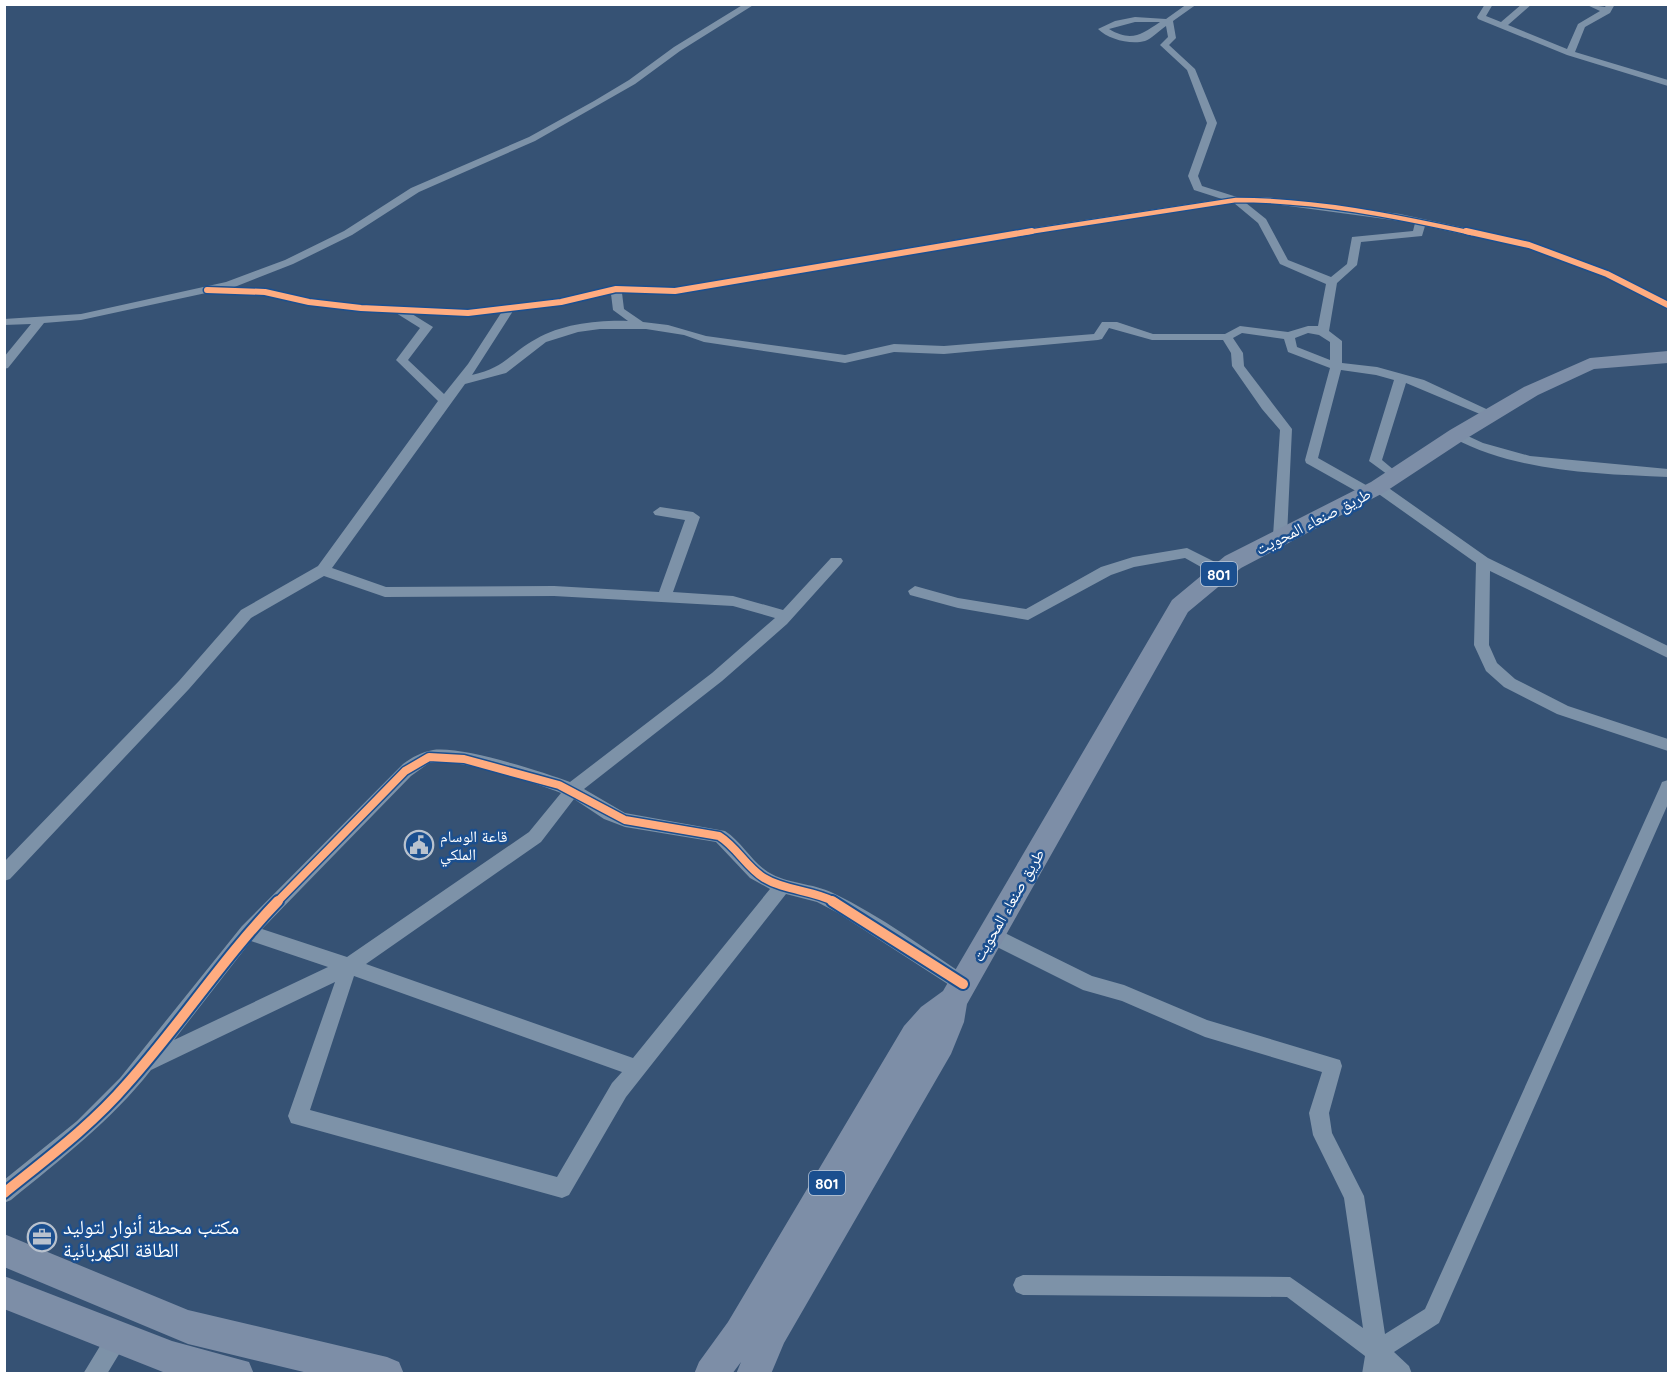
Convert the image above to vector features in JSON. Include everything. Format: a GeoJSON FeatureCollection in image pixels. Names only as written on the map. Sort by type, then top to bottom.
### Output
{"type":"FeatureCollection","features":[{"type":"Feature","properties":{"kind":"main road","name":"طريق صنعاء المحويت"},"geometry":{"type":"LineString","coordinates":[[753,1374],[772,1331],[941,1044],[958,992],[1180,606],[1233,562],[1381,485],[1530,391],[1590,364],[1668,357]]}},
{"type":"Feature","properties":{"kind":"main road","name":"طريق صنعاء المحويت"},"geometry":{"type":"LineString","coordinates":[[711,1374],[740,1334],[914,1036],[958,992]]}},
{"type":"Feature","properties":{"kind":"main road"},"geometry":{"type":"LineString","coordinates":[[4,1250],[189,1327],[387,1374]]}},
{"type":"Feature","properties":{"kind":"main road"},"geometry":{"type":"LineString","coordinates":[[4,1292],[172,1358],[237,1374]]}},
{"type":"Feature","properties":{"kind":"street"},"geometry":{"type":"LineString","coordinates":[[4,322],[81,317],[229,285],[289,262],[348,233],[415,190],[532,139],[623,87],[677,49],[751,4]]}},
{"type":"Feature","properties":{"kind":"street"},"geometry":{"type":"LineString","coordinates":[[1169,22],[1138,19],[1118,22],[1102,29],[1111,35],[1125,39],[1145,38],[1169,22],[1193,4]]}},
{"type":"Feature","properties":{"kind":"street"},"geometry":{"type":"LineString","coordinates":[[1489,4],[1481,17],[1570,53],[1668,83]]}},
{"type":"Feature","properties":{"kind":"street"},"geometry":{"type":"LineString","coordinates":[[1502,26],[1528,4]]}},
{"type":"Feature","properties":{"kind":"street"},"geometry":{"type":"LineString","coordinates":[[1589,4],[1609,8]]}},
{"type":"Feature","properties":{"kind":"street"},"geometry":{"type":"LineString","coordinates":[[1570,53],[1581,26],[1609,8]]}},
{"type":"Feature","properties":{"kind":"street"},"geometry":{"type":"LineString","coordinates":[[1169,22],[1172,38],[1164,45],[1191,69],[1212,123],[1193,176],[1198,188],[1236,200],[1262,221],[1284,262],[1332,282]]}},
{"type":"Feature","properties":{"kind":"street"},"geometry":{"type":"LineString","coordinates":[[207,290],[265,292],[309,302],[399,311],[468,313],[561,303],[615,289],[675,291],[948,244],[1236,200],[1266,200],[1421,221],[1529,244],[1607,274],[1668,305]]}},
{"type":"Feature","properties":{"kind":"street"},"geometry":{"type":"LineString","coordinates":[[1323,331],[1323,313],[1331,299],[1332,282],[1352,265],[1356,239],[1418,234],[1421,221]]}},
{"type":"Feature","properties":{"kind":"street"},"geometry":{"type":"LineString","coordinates":[[615,289],[619,310],[639,324]]}},
{"type":"Feature","properties":{"kind":"street"},"geometry":{"type":"LineString","coordinates":[[4,874],[184,685],[246,614],[324,570],[445,401],[462,381],[509,308]]}},
{"type":"Feature","properties":{"kind":"street"},"geometry":{"type":"LineString","coordinates":[[399,311],[427,327],[402,360],[445,401]]}},
{"type":"Feature","properties":{"kind":"street"},"geometry":{"type":"LineString","coordinates":[[4,365],[40,320]]}},
{"type":"Feature","properties":{"kind":"street"},"geometry":{"type":"LineString","coordinates":[[462,381],[501,370],[542,340],[568,330],[639,324],[687,331],[704,339],[845,359],[894,348],[944,350],[1098,337],[1106,324],[1117,325],[1152,338],[1227,337],[1240,329],[1288,336],[1308,328],[1323,331],[1336,341],[1336,366],[1311,460],[1381,485],[1483,561],[1668,652]]}},
{"type":"Feature","properties":{"kind":"street"},"geometry":{"type":"LineString","coordinates":[[1288,336],[1292,348],[1336,366],[1377,372],[1420,383],[1491,414]]}},
{"type":"Feature","properties":{"kind":"street"},"geometry":{"type":"LineString","coordinates":[[1227,337],[1237,353],[1238,366],[1266,406],[1286,429],[1280,536]]}},
{"type":"Feature","properties":{"kind":"street"},"geometry":{"type":"LineString","coordinates":[[1381,485],[1375,461],[1401,378]]}},
{"type":"Feature","properties":{"kind":"street"},"geometry":{"type":"LineString","coordinates":[[1457,435],[1472,445],[1518,459],[1668,472]]}},
{"type":"Feature","properties":{"kind":"street"},"geometry":{"type":"LineString","coordinates":[[660,512],[693,517],[664,597]]}},
{"type":"Feature","properties":{"kind":"street"},"geometry":{"type":"LineString","coordinates":[[915,591],[958,603],[1028,615],[1106,571],[1133,562],[1187,553],[1222,572]]}},
{"type":"Feature","properties":{"kind":"street"},"geometry":{"type":"LineString","coordinates":[[146,1063],[349,966],[535,837],[572,790],[717,677],[785,616],[836,561]]}},
{"type":"Feature","properties":{"kind":"street"},"geometry":{"type":"LineString","coordinates":[[1483,561],[1481,646],[1486,662],[1503,679],[1522,692],[1560,709],[1668,745]]}},
{"type":"Feature","properties":{"kind":"street"},"geometry":{"type":"LineString","coordinates":[[324,570],[385,592],[554,591],[733,601],[785,616]]}},
{"type":"Feature","properties":{"kind":"street"},"geometry":{"type":"LineString","coordinates":[[4,1193],[84,1128],[146,1063],[248,932],[405,771],[419,761],[433,756],[447,756],[554,783],[572,790],[617,818],[719,836],[730,843],[754,870],[782,886],[814,893],[834,902],[958,992]]}},
{"type":"Feature","properties":{"kind":"street"},"geometry":{"type":"LineString","coordinates":[[1377,1351],[1432,1316],[1668,787]]}},
{"type":"Feature","properties":{"kind":"street"},"geometry":{"type":"LineString","coordinates":[[349,966],[298,1116],[562,1188],[619,1090],[782,886]]}},
{"type":"Feature","properties":{"kind":"street"},"geometry":{"type":"LineString","coordinates":[[248,932],[637,1068]]}},
{"type":"Feature","properties":{"kind":"street"},"geometry":{"type":"LineString","coordinates":[[991,935],[1089,984],[1124,993],[1205,1028],[1333,1066],[1319,1113],[1323,1135],[1354,1196],[1377,1351],[1373,1374]]}},
{"type":"Feature","properties":{"kind":"street"},"geometry":{"type":"LineString","coordinates":[[1023,1285],[1290,1287],[1377,1351],[1401,1374]]}},
{"type":"Feature","properties":{"kind":"street"},"geometry":{"type":"LineString","coordinates":[[94,1374],[120,1336]]}},
{"type":"Feature","properties":{"kind":"cycle path"},"geometry":{"type":"LineString","coordinates":[[207,290],[265,292],[309,302],[361,308],[468,313],[561,302],[616,289],[675,291],[948,244],[1236,200],[1266,200],[1400,217],[1529,245],[1607,274],[1668,305]]}},
{"type":"Feature","properties":{"kind":"cycle path"},"geometry":{"type":"LineString","coordinates":[[4,1193],[84,1128],[127,1085],[248,932],[405,771],[429,757],[448,756],[464,759],[543,780],[569,789],[610,814],[625,820],[719,836],[762,877],[778,884],[811,892],[844,907],[963,984]]}},
{"type":"Feature","properties":{"kind":"place","name":"قاعة الوسام الملكي"},"geometry":{"type":"Point","coordinates":[419,845]}},
{"type":"Feature","properties":{"kind":"place","name":"مكتب محطة أنوار لتوليد الطاقة الكهربائية"},"geometry":{"type":"Point","coordinates":[42,1237]}}]}
